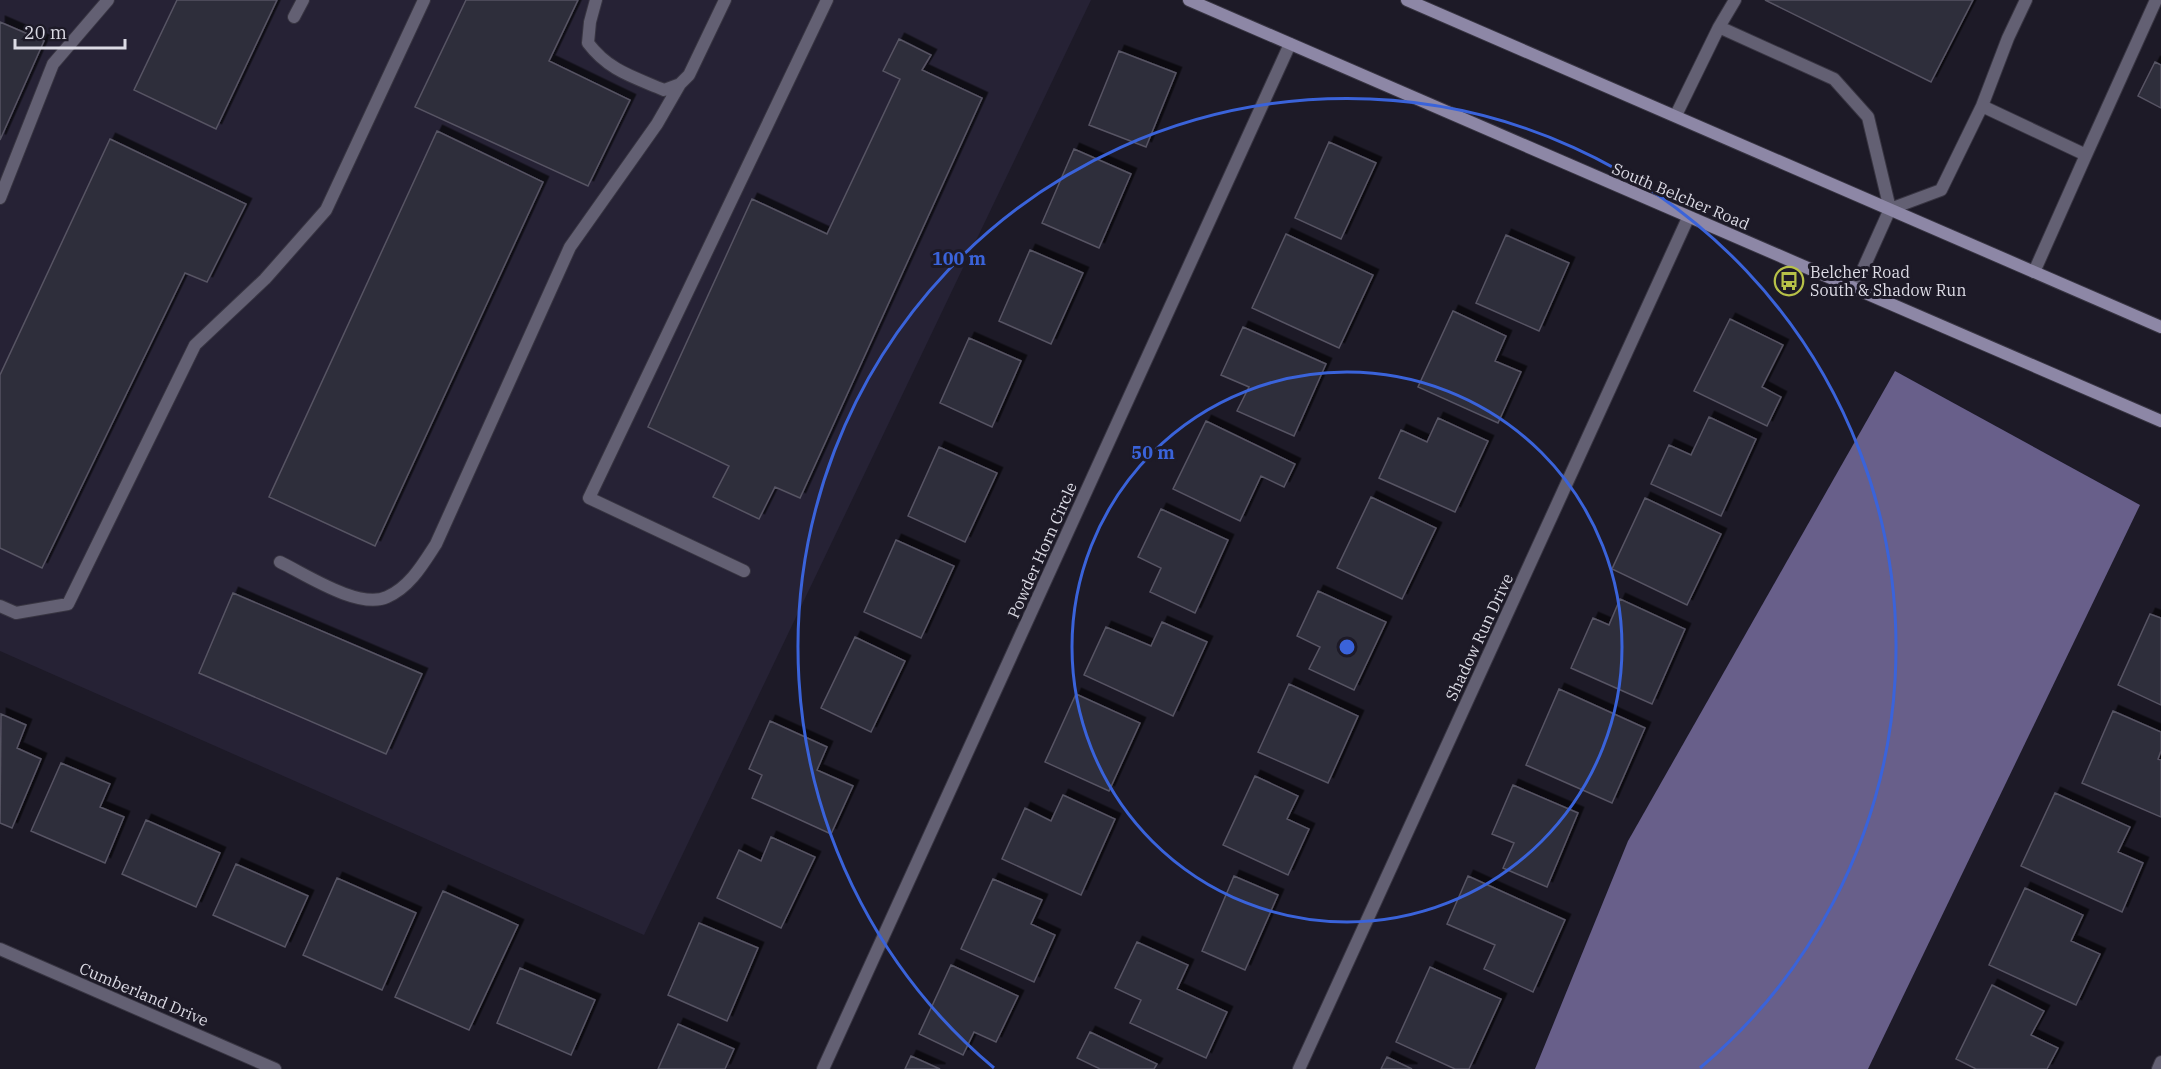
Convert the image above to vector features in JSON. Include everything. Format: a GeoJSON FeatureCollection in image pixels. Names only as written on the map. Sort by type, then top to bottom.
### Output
{"type":"FeatureCollection","features":[{"type":"Feature","properties":{"kind":"main road","name":"South Belcher Road"},"geometry":{"type":"LineString","coordinates":[[1189,0],[2161,421]]}},
{"type":"Feature","properties":{"kind":"main road"},"geometry":{"type":"LineString","coordinates":[[1407,0],[2161,327]]}},
{"type":"Feature","properties":{"kind":"street"},"geometry":{"type":"LineString","coordinates":[[0,198],[53,64],[108,0]]}},
{"type":"Feature","properties":{"kind":"street"},"geometry":{"type":"LineString","coordinates":[[294,17],[303,0]]}},
{"type":"Feature","properties":{"kind":"street"},"geometry":{"type":"LineString","coordinates":[[0,606],[16,613],[68,604],[195,345],[265,279],[326,210],[424,0]]}},
{"type":"Feature","properties":{"kind":"street"},"geometry":{"type":"LineString","coordinates":[[596,0],[590,22],[588,43],[598,56],[612,67],[664,90],[680,84]]}},
{"type":"Feature","properties":{"kind":"street"},"geometry":{"type":"LineString","coordinates":[[280,562],[348,595],[366,600],[385,598],[403,586],[420,569],[436,544],[570,248],[657,124],[680,84],[689,75],[725,0]]}},
{"type":"Feature","properties":{"kind":"street"},"geometry":{"type":"LineString","coordinates":[[744,571],[589,498],[827,0]]}},
{"type":"Feature","properties":{"kind":"street"},"geometry":{"type":"LineString","coordinates":[[1676,115],[1719,27],[1735,0]]}},
{"type":"Feature","properties":{"kind":"street"},"geometry":{"type":"LineString","coordinates":[[1890,209],[1941,190],[1982,106],[2008,38],[2026,0]]}},
{"type":"Feature","properties":{"kind":"street"},"geometry":{"type":"LineString","coordinates":[[2034,272],[2156,0]]}},
{"type":"Feature","properties":{"kind":"street"},"geometry":{"type":"LineString","coordinates":[[1719,27],[1834,79],[1868,117],[1890,209],[1855,287]]}},
{"type":"Feature","properties":{"kind":"street","name":"Powder Horn Circle"},"geometry":{"type":"LineString","coordinates":[[824,1069],[1290,44]]}},
{"type":"Feature","properties":{"kind":"street"},"geometry":{"type":"LineString","coordinates":[[1982,106],[2086,155]]}},
{"type":"Feature","properties":{"kind":"street","name":"Shadow Run Drive"},"geometry":{"type":"LineString","coordinates":[[1299,1069],[1688,218]]}},
{"type":"Feature","properties":{"kind":"street","name":"Cumberland Drive"},"geometry":{"type":"LineString","coordinates":[[0,949],[275,1069]]}},
{"type":"Feature","properties":{"kind":"street"},"geometry":{"type":"LineString","coordinates":[[2158,1069],[2161,1062]]}},
{"type":"Feature","properties":{"kind":"shaded area"},"geometry":{"type":"Polygon","coordinates":[[[0,0],[1091,0],[644,935],[0,651],[0,0]]]}},
{"type":"Feature","properties":{"kind":"shaded area"},"geometry":{"type":"Polygon","coordinates":[[[1895,371],[2140,505],[1868,1069],[1535,1069],[1628,841],[1895,371]]]}},
{"type":"Feature","properties":{"kind":"building"},"geometry":{"type":"Polygon","coordinates":[[[177,0],[277,0],[216,129],[134,90],[177,0]]]}},
{"type":"Feature","properties":{"kind":"building"},"geometry":{"type":"Polygon","coordinates":[[[466,0],[578,0],[549,61],[630,100],[588,186],[415,107],[466,0]]]}},
{"type":"Feature","properties":{"kind":"building"},"geometry":{"type":"Polygon","coordinates":[[[1765,0],[1973,0],[1931,82],[1765,0]]]}},
{"type":"Feature","properties":{"kind":"building"},"geometry":{"type":"Polygon","coordinates":[[[0,22],[44,41],[0,140],[0,22]]]}},
{"type":"Feature","properties":{"kind":"building"},"geometry":{"type":"Polygon","coordinates":[[[899,39],[931,55],[922,70],[982,98],[800,498],[775,487],[759,519],[713,497],[729,466],[648,427],[752,199],[827,234],[900,79],[883,71],[899,39]]]}},
{"type":"Feature","properties":{"kind":"building"},"geometry":{"type":"Polygon","coordinates":[[[1119,51],[1176,73],[1146,147],[1089,125],[1119,51]]]}},
{"type":"Feature","properties":{"kind":"building"},"geometry":{"type":"Polygon","coordinates":[[[2155,62],[2161,65],[2161,108],[2138,96],[2155,62]]]}},
{"type":"Feature","properties":{"kind":"building"},"geometry":{"type":"Polygon","coordinates":[[[437,131],[543,182],[375,546],[269,497],[437,131]]]}},
{"type":"Feature","properties":{"kind":"building"},"geometry":{"type":"Polygon","coordinates":[[[110,139],[246,204],[207,282],[185,273],[42,568],[0,548],[0,375],[110,139]]]}},
{"type":"Feature","properties":{"kind":"building"},"geometry":{"type":"Polygon","coordinates":[[[1329,142],[1376,163],[1341,239],[1295,218],[1329,142]]]}},
{"type":"Feature","properties":{"kind":"building"},"geometry":{"type":"Polygon","coordinates":[[[1074,149],[1131,174],[1099,248],[1042,223],[1074,149]]]}},
{"type":"Feature","properties":{"kind":"building"},"geometry":{"type":"Polygon","coordinates":[[[1286,234],[1373,275],[1339,348],[1252,308],[1286,234]]]}},
{"type":"Feature","properties":{"kind":"building"},"geometry":{"type":"Polygon","coordinates":[[[1506,235],[1569,263],[1539,331],[1476,303],[1506,235]]]}},
{"type":"Feature","properties":{"kind":"building"},"geometry":{"type":"Polygon","coordinates":[[[1030,250],[1083,273],[1051,344],[999,321],[1030,250]]]}},
{"type":"Feature","properties":{"kind":"building"},"geometry":{"type":"Polygon","coordinates":[[[1453,311],[1506,336],[1495,361],[1521,372],[1498,423],[1418,387],[1453,311]]]}},
{"type":"Feature","properties":{"kind":"building"},"geometry":{"type":"Polygon","coordinates":[[[1730,319],[1783,345],[1762,387],[1781,397],[1767,426],[1694,391],[1730,319]]]}},
{"type":"Feature","properties":{"kind":"building"},"geometry":{"type":"Polygon","coordinates":[[[1243,327],[1326,364],[1294,436],[1237,411],[1249,387],[1221,375],[1243,327]]]}},
{"type":"Feature","properties":{"kind":"building"},"geometry":{"type":"Polygon","coordinates":[[[969,338],[1021,361],[992,427],[940,403],[969,338]]]}},
{"type":"Feature","properties":{"kind":"building"},"geometry":{"type":"Polygon","coordinates":[[[1709,417],[1756,439],[1721,516],[1651,484],[1669,445],[1691,455],[1709,417]]]}},
{"type":"Feature","properties":{"kind":"building"},"geometry":{"type":"Polygon","coordinates":[[[1438,418],[1488,441],[1455,512],[1379,478],[1401,430],[1427,442],[1438,418]]]}},
{"type":"Feature","properties":{"kind":"building"},"geometry":{"type":"Polygon","coordinates":[[[1206,421],[1295,464],[1284,487],[1261,476],[1240,521],[1173,489],[1206,421]]]}},
{"type":"Feature","properties":{"kind":"building"},"geometry":{"type":"Polygon","coordinates":[[[939,447],[997,473],[965,542],[908,516],[939,447]]]}},
{"type":"Feature","properties":{"kind":"building"},"geometry":{"type":"Polygon","coordinates":[[[1371,497],[1436,528],[1402,599],[1337,568],[1371,497]]]}},
{"type":"Feature","properties":{"kind":"building"},"geometry":{"type":"Polygon","coordinates":[[[1645,498],[1721,534],[1687,605],[1612,569],[1645,498]]]}},
{"type":"Feature","properties":{"kind":"building"},"geometry":{"type":"Polygon","coordinates":[[[1161,509],[1228,540],[1195,613],[1150,592],[1161,568],[1138,557],[1161,509]]]}},
{"type":"Feature","properties":{"kind":"building"},"geometry":{"type":"Polygon","coordinates":[[[896,540],[954,566],[921,638],[864,612],[896,540]]]}},
{"type":"Feature","properties":{"kind":"building"},"geometry":{"type":"Polygon","coordinates":[[[1318,591],[1386,622],[1354,690],[1309,669],[1320,647],[1297,636],[1318,591]]]}},
{"type":"Feature","properties":{"kind":"building"},"geometry":{"type":"Polygon","coordinates":[[[233,593],[422,674],[386,754],[199,673],[233,593]]]}},
{"type":"Feature","properties":{"kind":"building"},"geometry":{"type":"Polygon","coordinates":[[[1620,599],[1685,629],[1652,704],[1571,668],[1593,618],[1609,625],[1620,599]]]}},
{"type":"Feature","properties":{"kind":"building"},"geometry":{"type":"Polygon","coordinates":[[[2150,614],[2161,618],[2161,705],[2118,685],[2150,614]]]}},
{"type":"Feature","properties":{"kind":"building"},"geometry":{"type":"Polygon","coordinates":[[[1162,622],[1207,642],[1173,716],[1084,675],[1106,627],[1151,646],[1162,622]]]}},
{"type":"Feature","properties":{"kind":"building"},"geometry":{"type":"Polygon","coordinates":[[[855,637],[905,661],[871,732],[821,708],[855,637]]]}},
{"type":"Feature","properties":{"kind":"building"},"geometry":{"type":"Polygon","coordinates":[[[1289,684],[1358,716],[1328,783],[1258,752],[1289,684]]]}},
{"type":"Feature","properties":{"kind":"building"},"geometry":{"type":"Polygon","coordinates":[[[1559,689],[1645,728],[1612,803],[1526,765],[1559,689]]]}},
{"type":"Feature","properties":{"kind":"building"},"geometry":{"type":"Polygon","coordinates":[[[1076,694],[1140,723],[1109,791],[1045,762],[1076,694]]]}},
{"type":"Feature","properties":{"kind":"building"},"geometry":{"type":"Polygon","coordinates":[[[2113,711],[2161,732],[2161,751],[2158,759],[2161,760],[2161,817],[2082,783],[2113,711]]]}},
{"type":"Feature","properties":{"kind":"building"},"geometry":{"type":"Polygon","coordinates":[[[1,714],[26,725],[17,748],[41,759],[12,828],[0,823],[1,714]]]}},
{"type":"Feature","properties":{"kind":"building"},"geometry":{"type":"Polygon","coordinates":[[[770,721],[827,747],[817,770],[853,786],[831,834],[752,798],[762,775],[749,769],[770,721]]]}},
{"type":"Feature","properties":{"kind":"building"},"geometry":{"type":"Polygon","coordinates":[[[61,763],[110,784],[100,807],[124,817],[105,863],[31,831],[61,763]]]}},
{"type":"Feature","properties":{"kind":"building"},"geometry":{"type":"Polygon","coordinates":[[[1255,776],[1298,796],[1287,819],[1309,829],[1288,875],[1223,845],[1255,776]]]}},
{"type":"Feature","properties":{"kind":"building"},"geometry":{"type":"Polygon","coordinates":[[[1513,785],[1578,813],[1547,887],[1503,868],[1514,843],[1492,834],[1513,785]]]}},
{"type":"Feature","properties":{"kind":"building"},"geometry":{"type":"Polygon","coordinates":[[[2055,793],[2130,827],[2118,852],[2143,863],[2122,912],[2021,866],[2055,793]]]}},
{"type":"Feature","properties":{"kind":"building"},"geometry":{"type":"Polygon","coordinates":[[[1063,795],[1115,819],[1081,895],[1002,859],[1025,808],[1051,821],[1063,795]]]}},
{"type":"Feature","properties":{"kind":"building"},"geometry":{"type":"Polygon","coordinates":[[[146,820],[220,853],[196,907],[122,874],[146,820]]]}},
{"type":"Feature","properties":{"kind":"building"},"geometry":{"type":"Polygon","coordinates":[[[771,837],[815,857],[781,928],[717,898],[739,850],[761,861],[771,837]]]}},
{"type":"Feature","properties":{"kind":"building"},"geometry":{"type":"Polygon","coordinates":[[[236,864],[308,896],[285,947],[213,915],[236,864]]]}},
{"type":"Feature","properties":{"kind":"building"},"geometry":{"type":"Polygon","coordinates":[[[1234,876],[1278,895],[1245,970],[1202,951],[1234,876]]]}},
{"type":"Feature","properties":{"kind":"building"},"geometry":{"type":"Polygon","coordinates":[[[1468,876],[1565,920],[1533,992],[1484,969],[1495,945],[1447,924],[1468,876]]]}},
{"type":"Feature","properties":{"kind":"building"},"geometry":{"type":"Polygon","coordinates":[[[337,878],[416,913],[382,990],[303,955],[337,878]]]}},
{"type":"Feature","properties":{"kind":"building"},"geometry":{"type":"Polygon","coordinates":[[[993,879],[1042,900],[1031,924],[1055,935],[1034,982],[961,949],[993,879]]]}},
{"type":"Feature","properties":{"kind":"building"},"geometry":{"type":"Polygon","coordinates":[[[2025,888],[2083,915],[2071,941],[2100,954],[2076,1005],[1989,965],[2025,888]]]}},
{"type":"Feature","properties":{"kind":"building"},"geometry":{"type":"Polygon","coordinates":[[[443,891],[518,925],[469,1030],[395,997],[443,891]]]}},
{"type":"Feature","properties":{"kind":"building"},"geometry":{"type":"Polygon","coordinates":[[[699,923],[758,948],[727,1021],[668,995],[699,923]]]}},
{"type":"Feature","properties":{"kind":"building"},"geometry":{"type":"Polygon","coordinates":[[[1137,942],[1188,965],[1177,989],[1227,1012],[1206,1058],[1130,1023],[1141,1000],[1115,988],[1137,942]]]}},
{"type":"Feature","properties":{"kind":"building"},"geometry":{"type":"Polygon","coordinates":[[[951,965],[1018,996],[996,1042],[974,1032],[963,1055],[919,1034],[951,965]]]}},
{"type":"Feature","properties":{"kind":"building"},"geometry":{"type":"Polygon","coordinates":[[[1430,967],[1501,999],[1469,1069],[1455,1069],[1396,1042],[1430,967]]]}},
{"type":"Feature","properties":{"kind":"building"},"geometry":{"type":"Polygon","coordinates":[[[520,968],[595,1000],[571,1055],[497,1023],[520,968]]]}},
{"type":"Feature","properties":{"kind":"building"},"geometry":{"type":"Polygon","coordinates":[[[1992,985],[2044,1011],[2031,1035],[2058,1048],[2047,1069],[1976,1069],[1956,1059],[1992,985]]]}},
{"type":"Feature","properties":{"kind":"building"},"geometry":{"type":"Polygon","coordinates":[[[678,1024],[734,1049],[725,1069],[658,1069],[678,1024]]]}},
{"type":"Feature","properties":{"kind":"building"},"geometry":{"type":"Polygon","coordinates":[[[1090,1032],[1157,1064],[1154,1069],[1100,1069],[1077,1058],[1090,1032]]]}},
{"type":"Feature","properties":{"kind":"building"},"geometry":{"type":"Polygon","coordinates":[[[911,1056],[940,1069],[905,1069],[911,1056]]]}},
{"type":"Feature","properties":{"kind":"building"},"geometry":{"type":"Polygon","coordinates":[[[1387,1057],[1412,1069],[1381,1069],[1387,1057]]]}},
{"type":"Feature","properties":{"kind":"place","name":"Belcher Road South & Shadow Run"},"geometry":{"type":"Point","coordinates":[1789,281]}}]}
